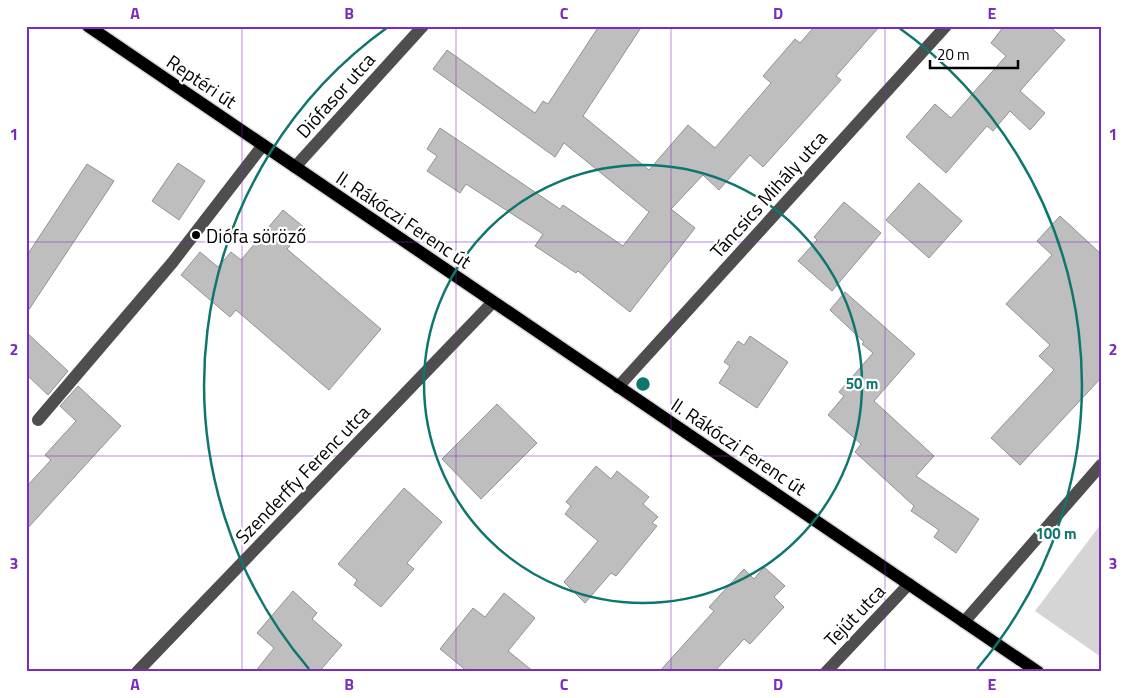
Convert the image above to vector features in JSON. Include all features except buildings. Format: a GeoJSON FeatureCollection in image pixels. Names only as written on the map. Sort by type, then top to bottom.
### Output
{"type":"FeatureCollection","features":[{"type":"Feature","properties":{"kind":"main road","name":"Reptéri út"},"geometry":{"type":"LineString","coordinates":[[88,26],[295,167]]}},
{"type":"Feature","properties":{"kind":"main road","name":"II. Rákóczi Ferenc út"},"geometry":{"type":"LineString","coordinates":[[295,167],[1038,672]]}},
{"type":"Feature","properties":{"kind":"street","name":"Diófasor utca"},"geometry":{"type":"LineString","coordinates":[[295,167],[423,26]]}},
{"type":"Feature","properties":{"kind":"street","name":"Táncsics Mihály utca"},"geometry":{"type":"LineString","coordinates":[[618,387],[946,26]]}},
{"type":"Feature","properties":{"kind":"street"},"geometry":{"type":"LineString","coordinates":[[38,420],[172,263],[263,145]]}},
{"type":"Feature","properties":{"kind":"street","name":"Szenderffy Ferenc utca"},"geometry":{"type":"LineString","coordinates":[[137,672],[493,302]]}},
{"type":"Feature","properties":{"kind":"street"},"geometry":{"type":"LineString","coordinates":[[964,622],[1101,465]]}},
{"type":"Feature","properties":{"kind":"street","name":"Tejút utca"},"geometry":{"type":"LineString","coordinates":[[826,672],[909,584]]}},
{"type":"Feature","properties":{"kind":"shaded area"},"geometry":{"type":"Polygon","coordinates":[[[1101,524],[1101,657],[1035,611],[1101,524]]]}},
{"type":"Feature","properties":{"kind":"place","name":"Diófa söröző"},"geometry":{"type":"Point","coordinates":[196,235]}}]}
